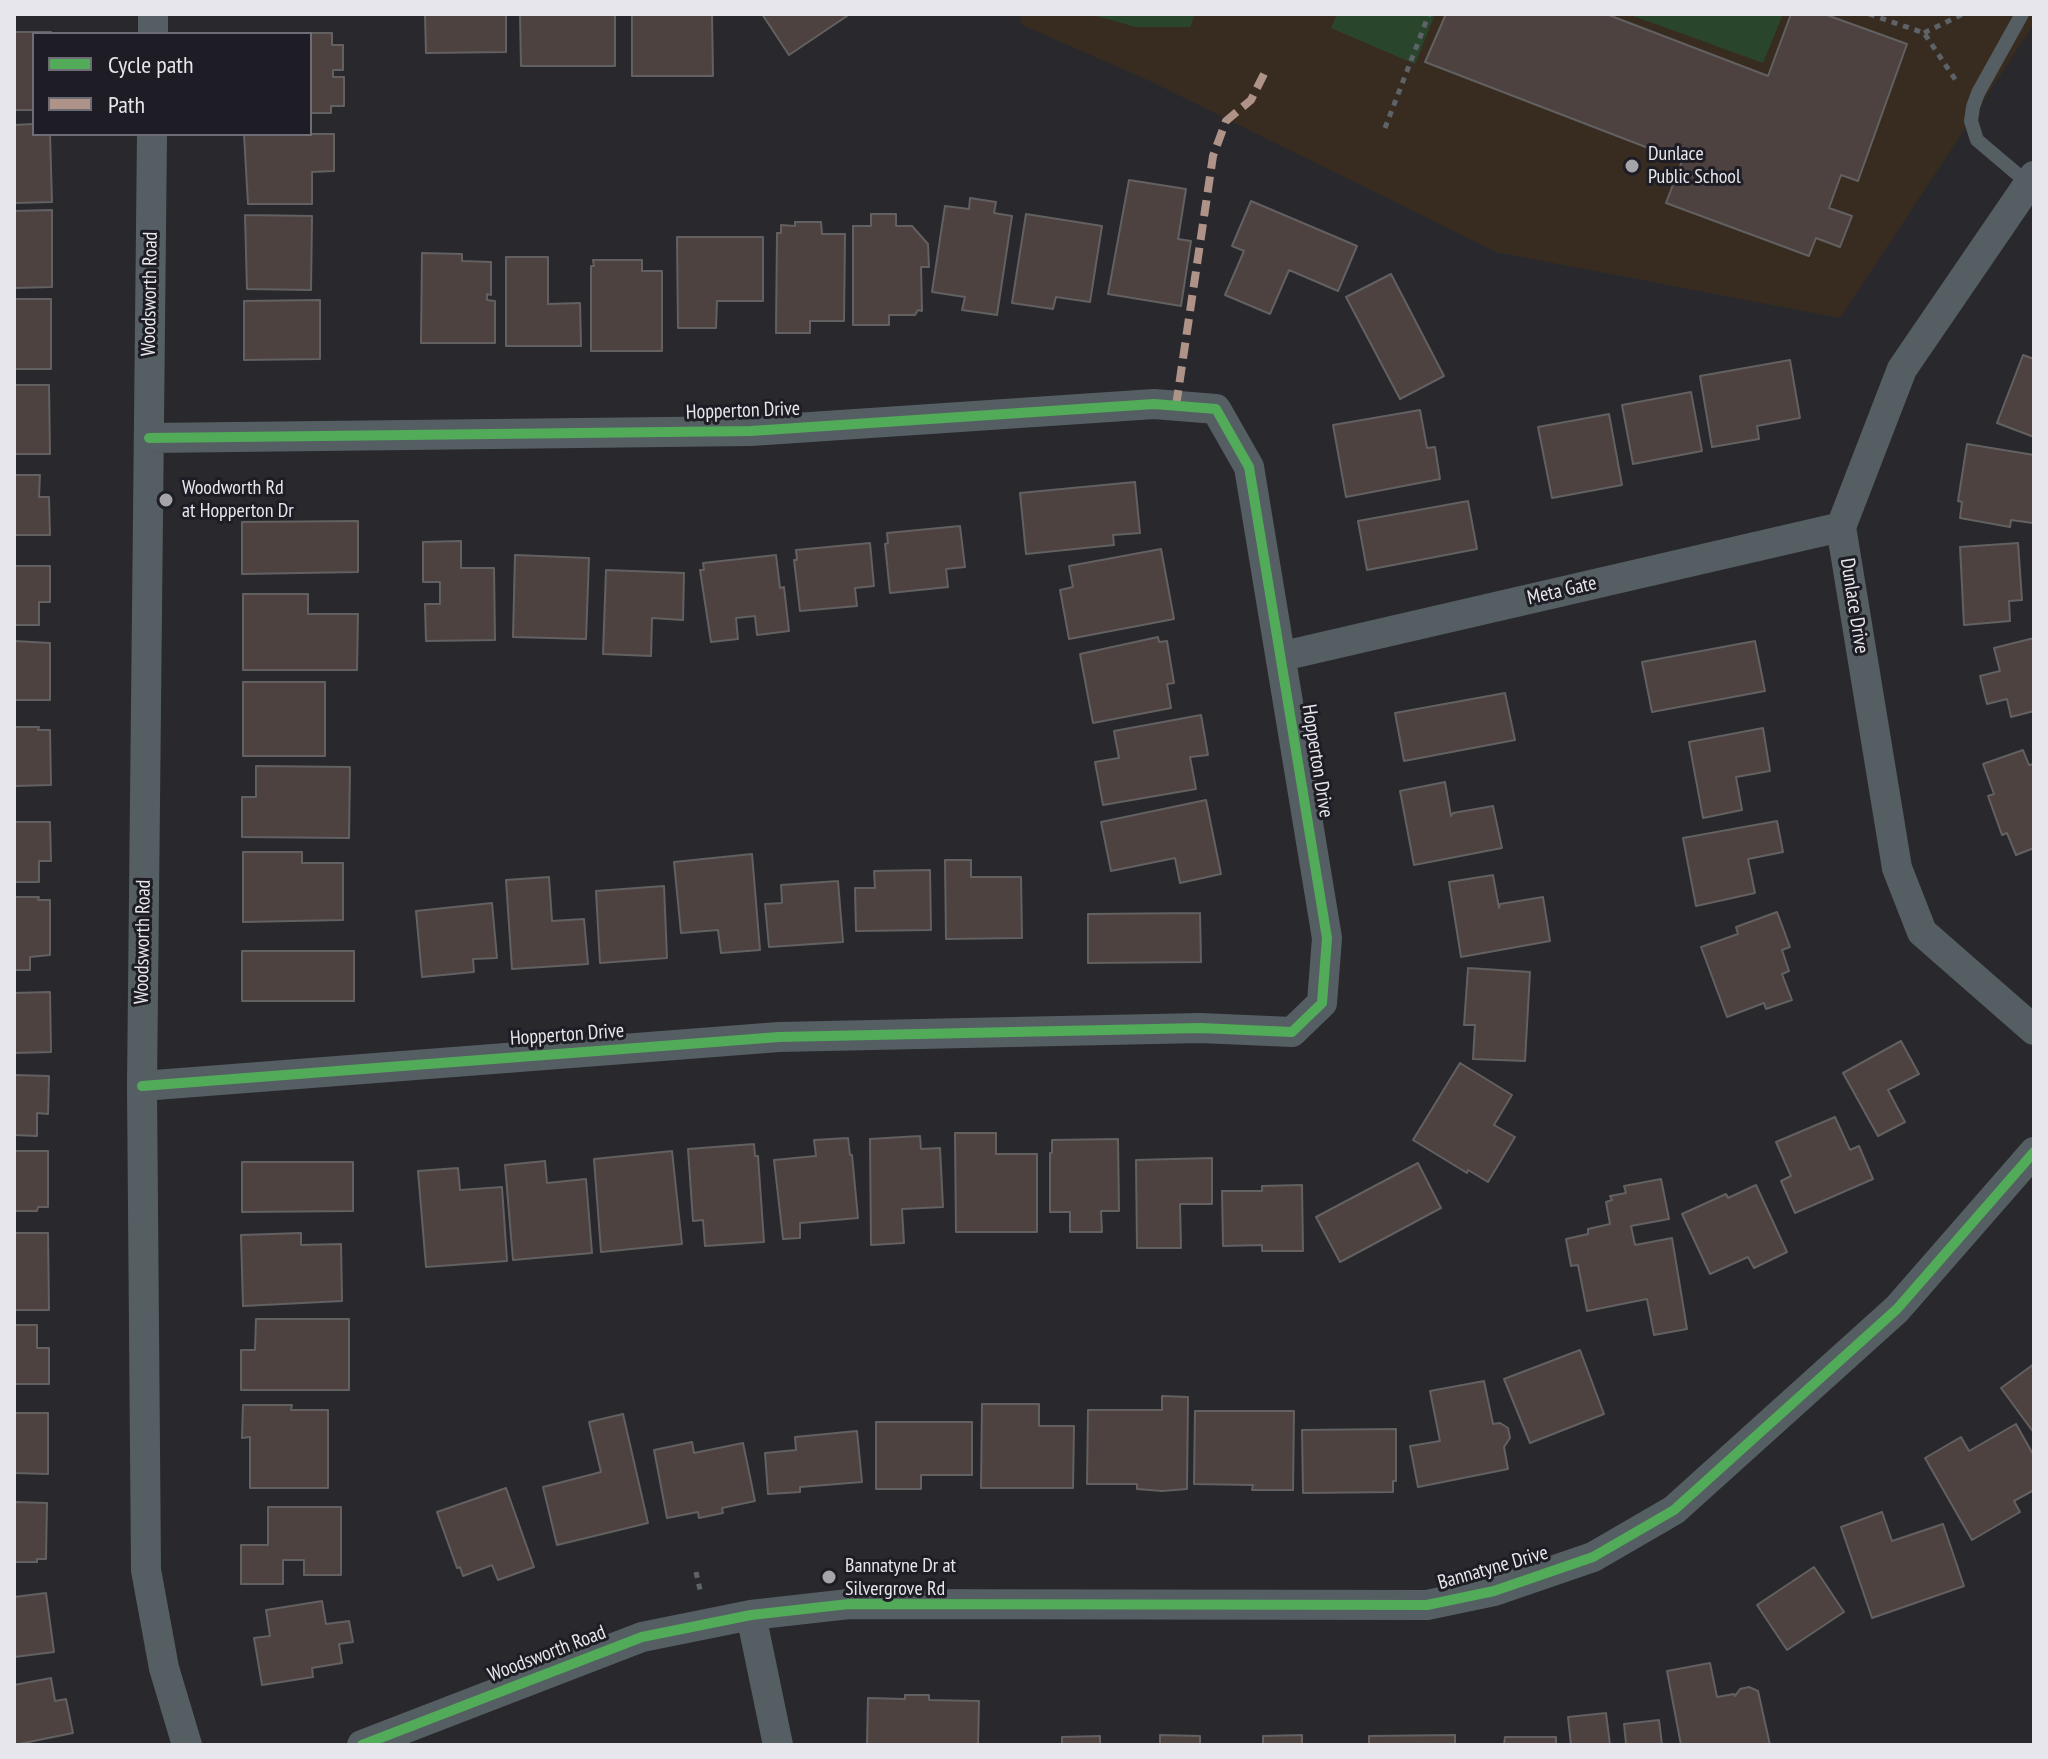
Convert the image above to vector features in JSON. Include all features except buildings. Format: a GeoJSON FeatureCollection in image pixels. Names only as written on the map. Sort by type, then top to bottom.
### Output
{"type":"FeatureCollection","features":[{"type":"Feature","properties":{"kind":"street","name":"Woodsworth Road"},"geometry":{"type":"LineString","coordinates":[[152,136],[142,1086],[146,1570],[164,1668],[187,1745]]}},
{"type":"Feature","properties":{"kind":"street"},"geometry":{"type":"LineString","coordinates":[[1841,527],[1902,369],[2031,180]]}},
{"type":"Feature","properties":{"kind":"street","name":"Hopperton Drive"},"geometry":{"type":"LineString","coordinates":[[142,1086],[779,1037],[1200,1028],[1292,1032],[1322,1003],[1327,938],[1283,656],[1249,467],[1216,409],[1154,404],[751,431],[149,438]]}},
{"type":"Feature","properties":{"kind":"street","name":"Meta Gate"},"geometry":{"type":"LineString","coordinates":[[1283,656],[1841,527]]}},
{"type":"Feature","properties":{"kind":"street","name":"Dunlace Drive"},"geometry":{"type":"LineString","coordinates":[[1841,527],[1897,868],[1922,932],[2034,1030]]}},
{"type":"Feature","properties":{"kind":"street","name":"Bannatyne Drive"},"geometry":{"type":"LineString","coordinates":[[751,1615],[849,1604],[1427,1605],[1494,1591],[1593,1557],[1674,1510],[1897,1309],[2034,1152]]}},
{"type":"Feature","properties":{"kind":"street"},"geometry":{"type":"LineString","coordinates":[[751,1615],[778,1745]]}},
{"type":"Feature","properties":{"kind":"street","name":"Woodsworth Road"},"geometry":{"type":"LineString","coordinates":[[362,1745],[642,1637],[751,1615]]}},
{"type":"Feature","properties":{"kind":"lane"},"geometry":{"type":"LineString","coordinates":[[2022,14],[1973,107],[1972,125],[1975,137],[2031,180]]}},
{"type":"Feature","properties":{"kind":"path"},"geometry":{"type":"LineString","coordinates":[[1385,128],[1429,14]]}},
{"type":"Feature","properties":{"kind":"path"},"geometry":{"type":"LineString","coordinates":[[1869,14],[1924,33],[1973,107]]}},
{"type":"Feature","properties":{"kind":"path"},"geometry":{"type":"LineString","coordinates":[[1924,33],[1963,14]]}},
{"type":"Feature","properties":{"kind":"shaded area","name":"Dunlace Public School"},"geometry":{"type":"Polygon","coordinates":[[[1022,14],[2034,14],[2034,24],[1840,318],[1496,252],[1150,81],[1020,24],[1022,14]]]}},
{"type":"Feature","properties":{"kind":"green space"},"geometry":{"type":"Polygon","coordinates":[[[1089,14],[1195,14],[1190,27],[1136,27],[1089,14]]]}},
{"type":"Feature","properties":{"kind":"green space"},"geometry":{"type":"Polygon","coordinates":[[[1337,14],[1435,14],[1415,64],[1331,28],[1337,14]]]}},
{"type":"Feature","properties":{"kind":"green space"},"geometry":{"type":"Polygon","coordinates":[[[1628,14],[1783,14],[1763,63],[1628,14]]]}},
{"type":"Feature","properties":{"kind":"marked path"},"geometry":{"type":"LineString","coordinates":[[1176,406],[1213,156],[1226,121],[1251,100],[1264,74]]}},
{"type":"Feature","properties":{"kind":"cycle path"},"geometry":{"type":"LineString","coordinates":[[142,1086],[779,1037],[1200,1028],[1292,1032],[1322,1003],[1327,938],[1249,467],[1216,409],[1154,404],[751,431],[149,438]]}},
{"type":"Feature","properties":{"kind":"cycle path"},"geometry":{"type":"LineString","coordinates":[[362,1745],[642,1637],[751,1615],[849,1604],[1427,1605],[1494,1591],[1593,1557],[1674,1510],[1897,1309],[2034,1152]]}},
{"type":"Feature","properties":{"kind":"place","name":"Dunlace Public School"},"geometry":{"type":"Point","coordinates":[1632,166]}},
{"type":"Feature","properties":{"kind":"place","name":"Woodworth Rd at Hopperton Dr"},"geometry":{"type":"Point","coordinates":[166,500]}},
{"type":"Feature","properties":{"kind":"place","name":"Bannatyne Dr at Silvergrove Rd"},"geometry":{"type":"Point","coordinates":[829,1577]}}]}
